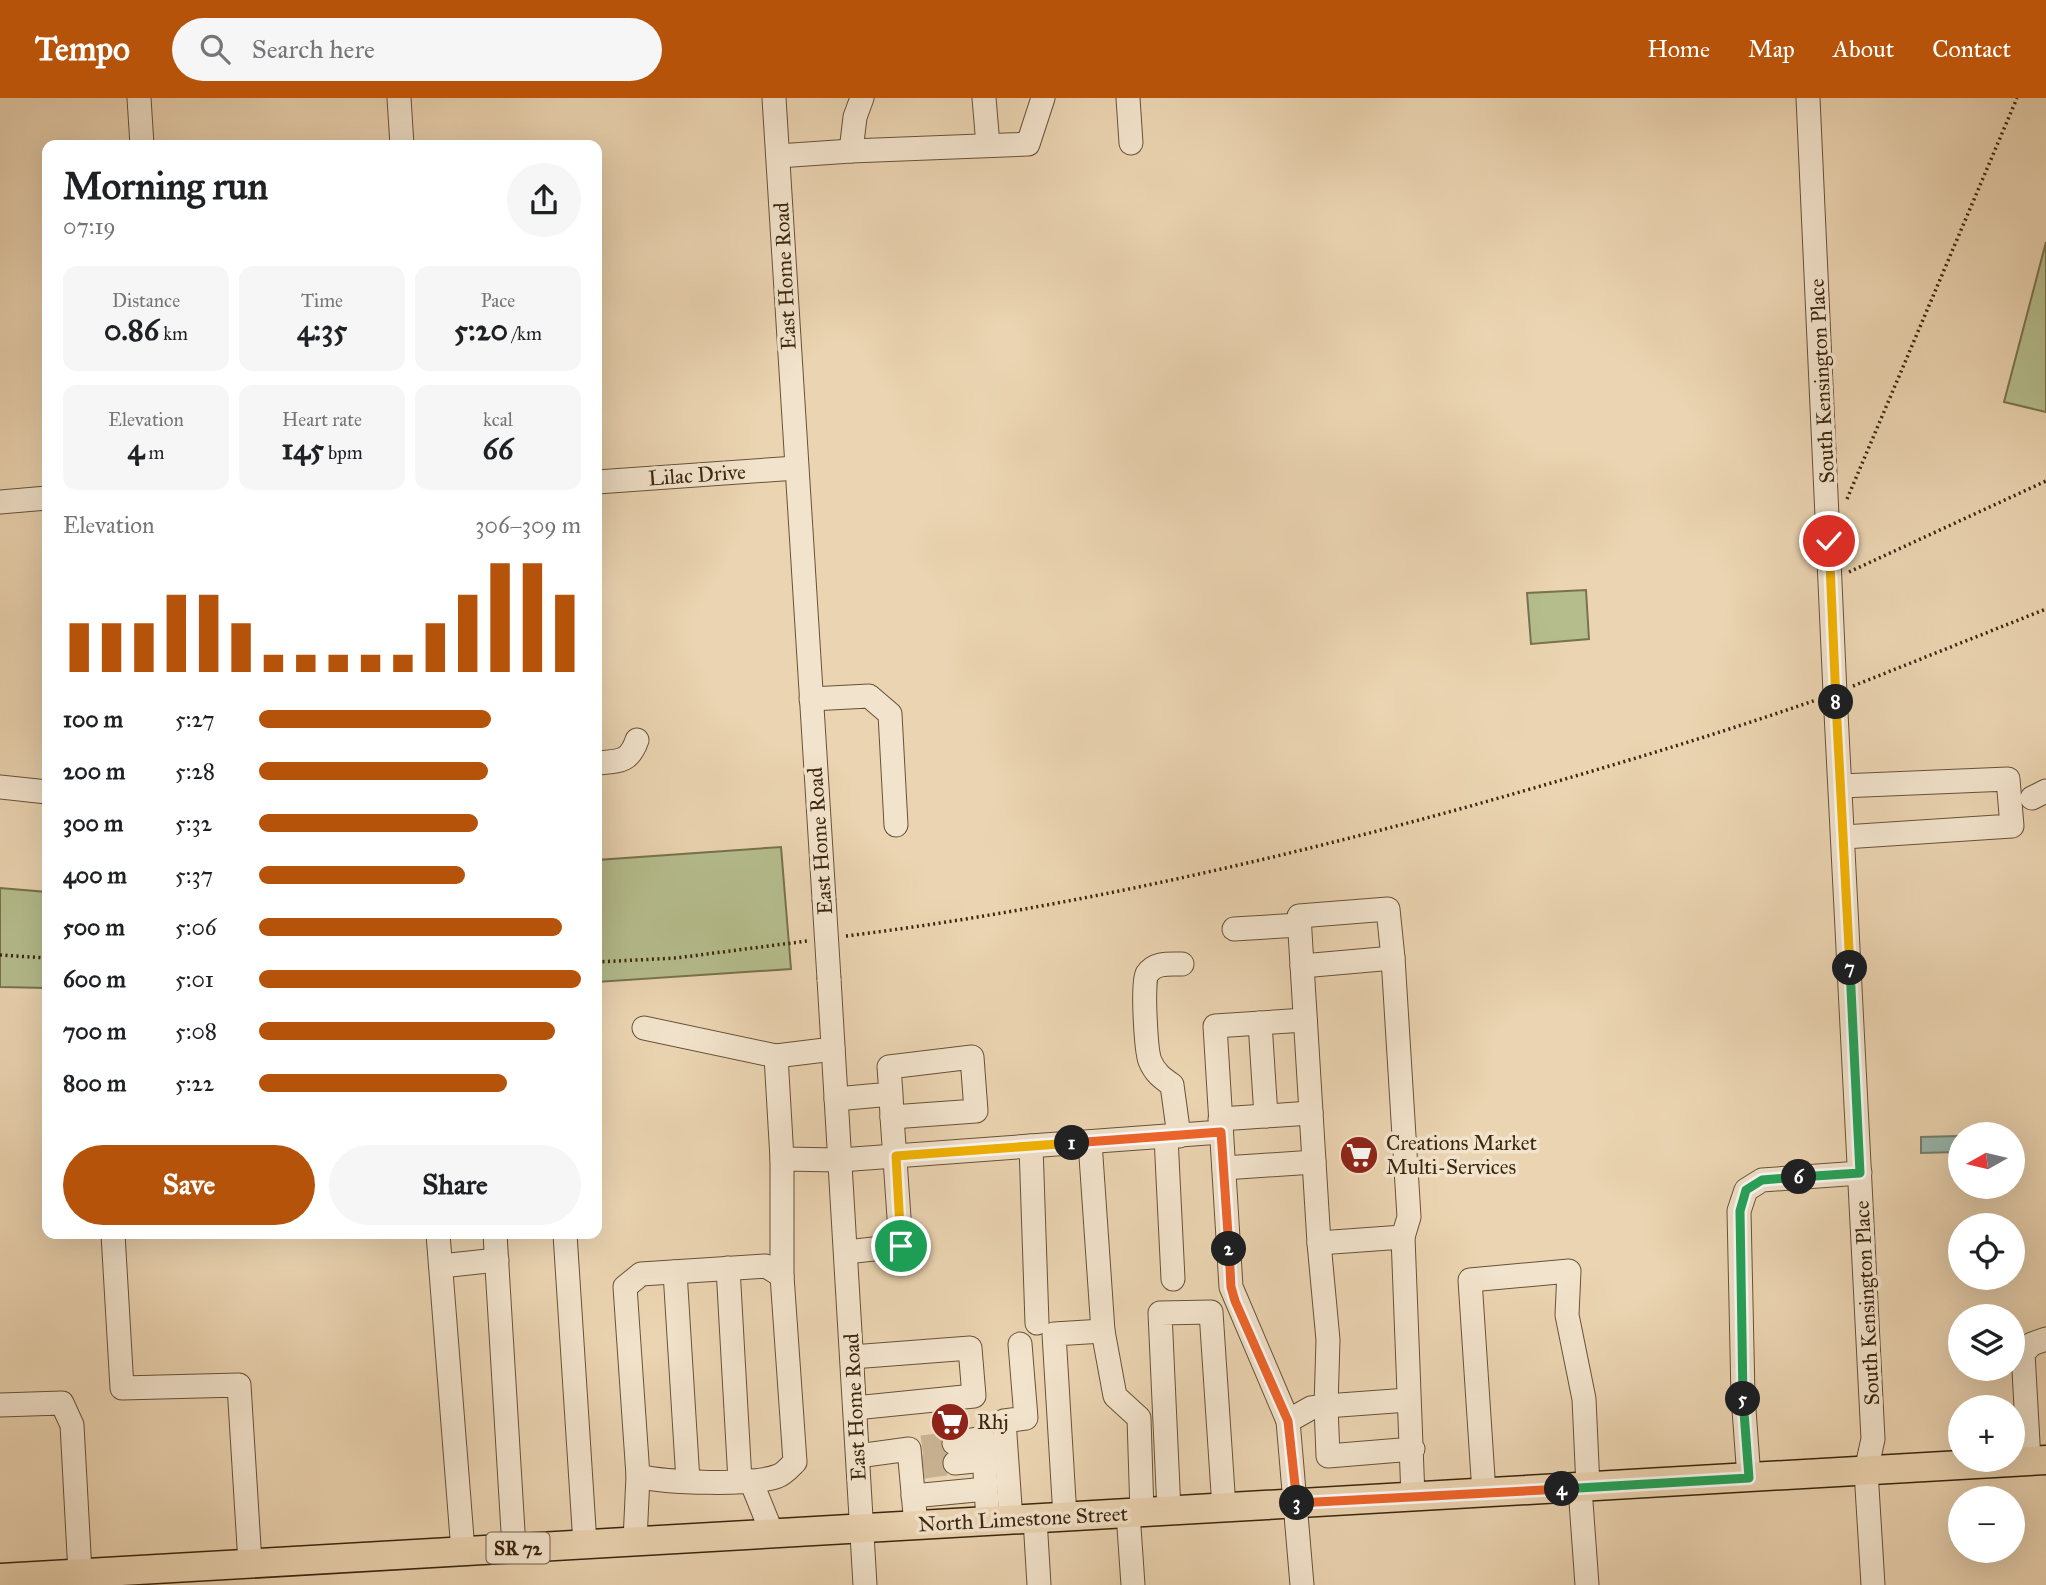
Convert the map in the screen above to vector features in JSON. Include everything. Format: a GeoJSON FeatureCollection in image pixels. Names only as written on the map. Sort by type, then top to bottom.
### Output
{"type":"FeatureCollection","features":[{"type":"Feature","properties":{"kind":"main road","name":"North Limestone Street"},"geometry":{"type":"LineString","coordinates":[[17,1580],[80,1573],[2037,1461]]}},
{"type":"Feature","properties":{"kind":"street"},"geometry":{"type":"LineString","coordinates":[[139,98],[142,140]]}},
{"type":"Feature","properties":{"kind":"street"},"geometry":{"type":"LineString","coordinates":[[399,98],[402,140]]}},
{"type":"Feature","properties":{"kind":"street","name":"East Home Road"},"geometry":{"type":"LineString","coordinates":[[774,98],[865,1585]]}},
{"type":"Feature","properties":{"kind":"street"},"geometry":{"type":"LineString","coordinates":[[851,150],[855,117],[862,98]]}},
{"type":"Feature","properties":{"kind":"street"},"geometry":{"type":"LineString","coordinates":[[984,98],[988,145]]}},
{"type":"Feature","properties":{"kind":"street"},"geometry":{"type":"LineString","coordinates":[[778,156],[851,150],[1028,144],[1043,98]]}},
{"type":"Feature","properties":{"kind":"street"},"geometry":{"type":"LineString","coordinates":[[1128,98],[1131,143]]}},
{"type":"Feature","properties":{"kind":"street","name":"South Kensington Place"},"geometry":{"type":"LineString","coordinates":[[1808,98],[1873,1438],[1866,1471],[1873,1585]]}},
{"type":"Feature","properties":{"kind":"street","name":"Lilac Drive"},"geometry":{"type":"LineString","coordinates":[[602,482],[796,468]]}},
{"type":"Feature","properties":{"kind":"street"},"geometry":{"type":"LineString","coordinates":[[0,502],[42,498]]}},
{"type":"Feature","properties":{"kind":"street"},"geometry":{"type":"LineString","coordinates":[[811,699],[869,696],[890,714],[896,825]]}},
{"type":"Feature","properties":{"kind":"street"},"geometry":{"type":"LineString","coordinates":[[602,763],[620,761],[632,754],[638,740]]}},
{"type":"Feature","properties":{"kind":"street"},"geometry":{"type":"LineString","coordinates":[[1841,786],[2008,779],[2012,826],[1844,837]]}},
{"type":"Feature","properties":{"kind":"street"},"geometry":{"type":"LineString","coordinates":[[0,787],[42,791]]}},
{"type":"Feature","properties":{"kind":"street"},"geometry":{"type":"LineString","coordinates":[[1413,1449],[1328,1456],[1328,1340],[1319,1243],[1298,916],[1388,909],[1409,1217],[1403,1237],[1408,1400],[1413,1449],[1413,1497]]}},
{"type":"Feature","properties":{"kind":"street"},"geometry":{"type":"LineString","coordinates":[[1234,929],[1300,925]]}},
{"type":"Feature","properties":{"kind":"street"},"geometry":{"type":"LineString","coordinates":[[1302,966],[1393,958]]}},
{"type":"Feature","properties":{"kind":"street"},"geometry":{"type":"LineString","coordinates":[[1173,1279],[1172,1085],[1157,1074],[1149,1059],[1143,988],[1147,974],[1160,964],[1182,964]]}},
{"type":"Feature","properties":{"kind":"street"},"geometry":{"type":"LineString","coordinates":[[1302,1585],[1288,1421],[1231,1287],[1215,1026],[1305,1020]]}},
{"type":"Feature","properties":{"kind":"street"},"geometry":{"type":"LineString","coordinates":[[1260,1023],[1266,1116]]}},
{"type":"Feature","properties":{"kind":"street"},"geometry":{"type":"LineString","coordinates":[[643,1028],[776,1056],[833,1049]]}},
{"type":"Feature","properties":{"kind":"street"},"geometry":{"type":"LineString","coordinates":[[638,1476],[658,1481],[745,1481],[780,1476],[795,1462],[782,1276],[782,1159],[776,1056]]}},
{"type":"Feature","properties":{"kind":"street"},"geometry":{"type":"LineString","coordinates":[[846,1252],[901,1246],[889,1066],[972,1057],[979,1150]]}},
{"type":"Feature","properties":{"kind":"street"},"geometry":{"type":"LineString","coordinates":[[836,1099],[892,1106],[976,1111]]}},
{"type":"Feature","properties":{"kind":"street"},"geometry":{"type":"LineString","coordinates":[[782,1159],[840,1160],[1173,1136],[1266,1116],[1311,1113]]}},
{"type":"Feature","properties":{"kind":"street"},"geometry":{"type":"LineString","coordinates":[[1090,1142],[1103,1331],[1115,1396],[1139,1418],[1146,1512]]}},
{"type":"Feature","properties":{"kind":"street"},"geometry":{"type":"LineString","coordinates":[[1031,1146],[1037,1323]]}},
{"type":"Feature","properties":{"kind":"street"},"geometry":{"type":"LineString","coordinates":[[1224,1168],[1314,1162]]}},
{"type":"Feature","properties":{"kind":"street"},"geometry":{"type":"LineString","coordinates":[[1749,1478],[1743,1396],[1740,1211],[1746,1190],[1762,1180],[1860,1173]]}},
{"type":"Feature","properties":{"kind":"street"},"geometry":{"type":"LineString","coordinates":[[1319,1243],[1403,1237]]}},
{"type":"Feature","properties":{"kind":"street"},"geometry":{"type":"LineString","coordinates":[[113,1239],[122,1388],[239,1385],[250,1563]]}},
{"type":"Feature","properties":{"kind":"street"},"geometry":{"type":"LineString","coordinates":[[439,1239],[463,1551]]}},
{"type":"Feature","properties":{"kind":"street"},"geometry":{"type":"LineString","coordinates":[[495,1239],[514,1548]]}},
{"type":"Feature","properties":{"kind":"street"},"geometry":{"type":"LineString","coordinates":[[565,1239],[585,1544]]}},
{"type":"Feature","properties":{"kind":"street"},"geometry":{"type":"LineString","coordinates":[[441,1266],[497,1260]]}},
{"type":"Feature","properties":{"kind":"street"},"geometry":{"type":"LineString","coordinates":[[635,1541],[638,1476],[625,1287],[640,1274],[766,1266],[782,1276]]}},
{"type":"Feature","properties":{"kind":"street"},"geometry":{"type":"LineString","coordinates":[[728,1268],[745,1481],[772,1533]]}},
{"type":"Feature","properties":{"kind":"street"},"geometry":{"type":"LineString","coordinates":[[1484,1493],[1469,1280],[1569,1271],[1567,1315],[1584,1399],[1587,1585]]}},
{"type":"Feature","properties":{"kind":"street"},"geometry":{"type":"LineString","coordinates":[[675,1272],[688,1481]]}},
{"type":"Feature","properties":{"kind":"street"},"geometry":{"type":"LineString","coordinates":[[1133,1585],[1146,1512],[1160,1313],[1211,1312],[1235,1301]]}},
{"type":"Feature","properties":{"kind":"street"},"geometry":{"type":"LineString","coordinates":[[1211,1312],[1224,1508]]}},
{"type":"Feature","properties":{"kind":"street"},"geometry":{"type":"LineString","coordinates":[[1065,1517],[1054,1334],[1103,1331]]}},
{"type":"Feature","properties":{"kind":"street"},"geometry":{"type":"LineString","coordinates":[[2037,1461],[2023,1353],[2032,1344],[2046,1339]]}},
{"type":"Feature","properties":{"kind":"street"},"geometry":{"type":"LineString","coordinates":[[1011,1520],[1004,1421],[1026,1418],[1020,1344]]}},
{"type":"Feature","properties":{"kind":"street"},"geometry":{"type":"LineString","coordinates":[[852,1357],[970,1348],[974,1396],[855,1408]]}},
{"type":"Feature","properties":{"kind":"street"},"geometry":{"type":"LineString","coordinates":[[1288,1421],[1311,1408],[1408,1400]]}},
{"type":"Feature","properties":{"kind":"street"},"geometry":{"type":"LineString","coordinates":[[0,1405],[62,1402],[72,1425],[80,1573]]}},
{"type":"Feature","properties":{"kind":"street"},"geometry":{"type":"LineString","coordinates":[[955,1453],[983,1438],[986,1489],[1011,1520],[1039,1585]]}},
{"type":"Feature","properties":{"kind":"street"},"geometry":{"type":"LineString","coordinates":[[858,1456],[916,1458],[913,1496],[916,1525]]}},
{"type":"Feature","properties":{"kind":"street"},"geometry":{"type":"LineString","coordinates":[[913,1496],[986,1489]]}},
{"type":"Feature","properties":{"kind":"path"},"geometry":{"type":"LineString","coordinates":[[1846,503],[2017,98]]}},
{"type":"Feature","properties":{"kind":"path"},"geometry":{"type":"LineString","coordinates":[[1831,580],[2046,481]]}},
{"type":"Feature","properties":{"kind":"path"},"geometry":{"type":"LineString","coordinates":[[836,938],[991,914],[1158,883],[1339,842],[1726,731],[1835,693],[2046,609]]}},
{"type":"Feature","properties":{"kind":"path"},"geometry":{"type":"LineString","coordinates":[[602,962],[676,958],[809,941]]}},
{"type":"Feature","properties":{"kind":"path"},"geometry":{"type":"LineString","coordinates":[[0,955],[42,958]]}},
{"type":"Feature","properties":{"kind":"green space"},"geometry":{"type":"Polygon","coordinates":[[[2046,242],[2046,412],[2004,402],[2046,242]]]}},
{"type":"Feature","properties":{"kind":"green space"},"geometry":{"type":"Polygon","coordinates":[[[1586,590],[1589,639],[1531,644],[1527,593],[1586,590]]]}},
{"type":"Feature","properties":{"kind":"green space"},"geometry":{"type":"Polygon","coordinates":[[[781,847],[791,969],[602,982],[602,860],[781,847]]]}},
{"type":"Feature","properties":{"kind":"green space"},"geometry":{"type":"Polygon","coordinates":[[[0,888],[42,892],[42,988],[0,987],[0,888]]]}},
{"type":"Feature","properties":{"kind":"water"},"geometry":{"type":"Polygon","coordinates":[[[1948,1136],[1948,1152],[1921,1153],[1921,1137],[1948,1136]]]}},
{"type":"Feature","properties":{"kind":"tunnel"},"geometry":{"type":"LineString","coordinates":[[922,1447],[954,1443]]}},
{"type":"Feature","properties":{"kind":"tunnel"},"geometry":{"type":"LineString","coordinates":[[923,1467],[955,1463]]}},
{"type":"Feature","properties":{"kind":"place","name":"Creations Market Multi-Services"},"geometry":{"type":"Point","coordinates":[1359,1155]}},
{"type":"Feature","properties":{"kind":"place","name":"Rhj"},"geometry":{"type":"Point","coordinates":[950,1422]}},
{"type":"Feature","properties":{"kind":"route"},"geometry":{"type":"LineString","coordinates":[[901,1246],[896,1156],[1221,1132],[1231,1287],[1288,1421],[1297,1503],[1749,1478],[1743,1396],[1740,1211],[1746,1190],[1762,1180],[1860,1173],[1829,541]]}}]}
